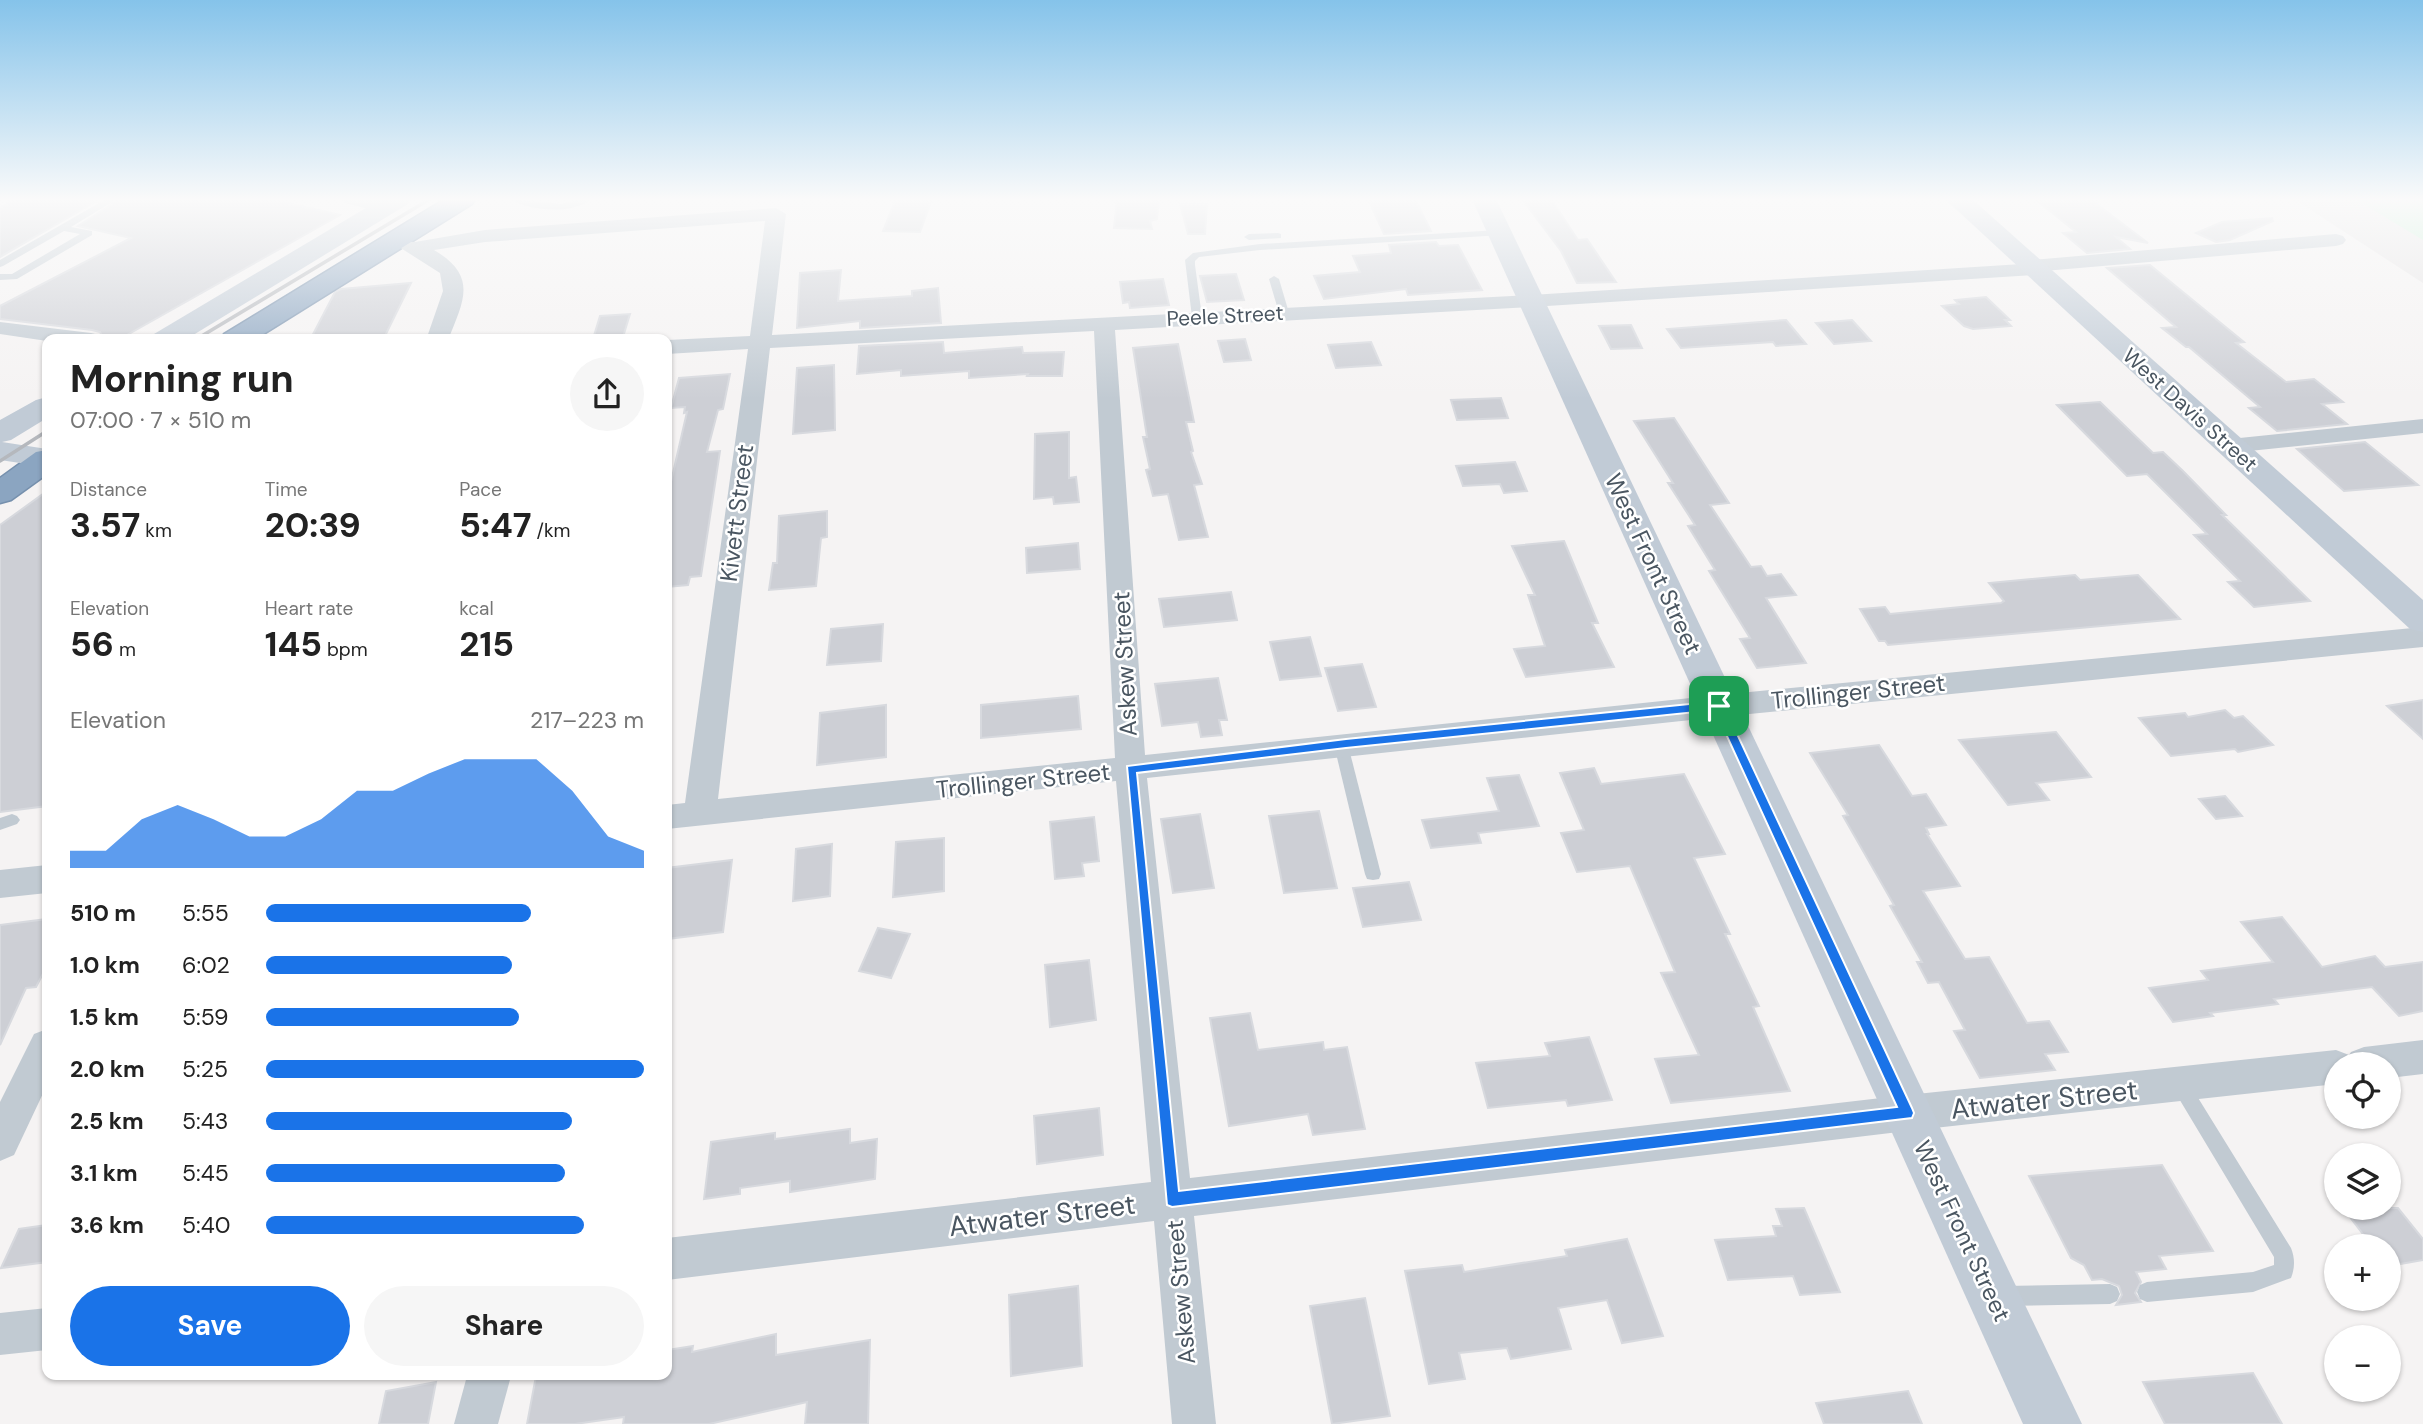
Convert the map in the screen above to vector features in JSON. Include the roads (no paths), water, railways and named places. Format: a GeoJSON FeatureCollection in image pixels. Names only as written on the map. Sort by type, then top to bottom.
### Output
{"type":"FeatureCollection","features":[{"type":"Feature","properties":{"kind":"highway"},"geometry":{"type":"LineString","coordinates":[[244,334],[364,265]]}},
{"type":"Feature","properties":{"kind":"highway"},"geometry":{"type":"LineString","coordinates":[[0,493],[42,463]]}},
{"type":"Feature","properties":{"kind":"street"},"geometry":{"type":"LineString","coordinates":[[174,334],[288,265]]}},
{"type":"Feature","properties":{"kind":"street"},"geometry":{"type":"LineString","coordinates":[[439,334],[454,289],[454,277],[446,265]]}},
{"type":"Feature","properties":{"kind":"street","name":"Kivett Street"},"geometry":{"type":"LineString","coordinates":[[700,813],[769,265]]}},
{"type":"Feature","properties":{"kind":"street","name":"West Front Street"},"geometry":{"type":"LineString","coordinates":[[1514,265],[2053,1424]]}},
{"type":"Feature","properties":{"kind":"street","name":"Peele Street"},"geometry":{"type":"LineString","coordinates":[[672,347],[1531,301],[2050,265]]}},
{"type":"Feature","properties":{"kind":"street","name":"West Davis Street"},"geometry":{"type":"LineString","coordinates":[[2033,267],[2423,620]]}},
{"type":"Feature","properties":{"kind":"street","name":"Askew Street"},"geometry":{"type":"LineString","coordinates":[[1104,322],[1131,770],[1194,1424]]}},
{"type":"Feature","properties":{"kind":"street"},"geometry":{"type":"LineString","coordinates":[[0,328],[46,334]]}},
{"type":"Feature","properties":{"kind":"street"},"geometry":{"type":"LineString","coordinates":[[0,433],[42,409]]}},
{"type":"Feature","properties":{"kind":"street"},"geometry":{"type":"LineString","coordinates":[[2230,446],[2423,426]]}},
{"type":"Feature","properties":{"kind":"street"},"geometry":{"type":"LineString","coordinates":[[0,451],[42,458]]}},
{"type":"Feature","properties":{"kind":"street","name":"Trollinger Street"},"geometry":{"type":"LineString","coordinates":[[672,816],[1131,770],[1341,744],[2423,637]]}},
{"type":"Feature","properties":{"kind":"street"},"geometry":{"type":"LineString","coordinates":[[0,884],[42,875]]}},
{"type":"Feature","properties":{"kind":"street"},"geometry":{"type":"LineString","coordinates":[[0,1142],[42,1056]]}},
{"type":"Feature","properties":{"kind":"street"},"geometry":{"type":"LineString","coordinates":[[2401,1060],[2423,1057]]}},
{"type":"Feature","properties":{"kind":"street","name":"Atwater Street"},"geometry":{"type":"LineString","coordinates":[[672,1258],[1907,1113],[2324,1068]]}},
{"type":"Feature","properties":{"kind":"street"},"geometry":{"type":"LineString","coordinates":[[0,1334],[42,1330]]}},
{"type":"Feature","properties":{"kind":"street"},"geometry":{"type":"LineString","coordinates":[[476,1424],[487,1380]]}},
{"type":"Feature","properties":{"kind":"lane"},"geometry":{"type":"LineString","coordinates":[[0,277],[14,277],[34,265]]}},
{"type":"Feature","properties":{"kind":"lane"},"geometry":{"type":"LineString","coordinates":[[1191,265],[1197,317]]}},
{"type":"Feature","properties":{"kind":"lane"},"geometry":{"type":"LineString","coordinates":[[1274,279],[1284,313]]}},
{"type":"Feature","properties":{"kind":"lane"},"geometry":{"type":"LineString","coordinates":[[1341,744],[1373,874]]}},
{"type":"Feature","properties":{"kind":"lane"},"geometry":{"type":"LineString","coordinates":[[2147,1292],[2253,1282],[2284,1271],[2284,1255],[2180,1085]]}},
{"type":"Feature","properties":{"kind":"lane"},"geometry":{"type":"LineString","coordinates":[[1993,1296],[2110,1294]]}},
{"type":"Feature","properties":{"kind":"railway"},"geometry":{"type":"LineString","coordinates":[[205,334],[319,265]]}},
{"type":"Feature","properties":{"kind":"railway"},"geometry":{"type":"LineString","coordinates":[[0,461],[42,434]]}}]}
